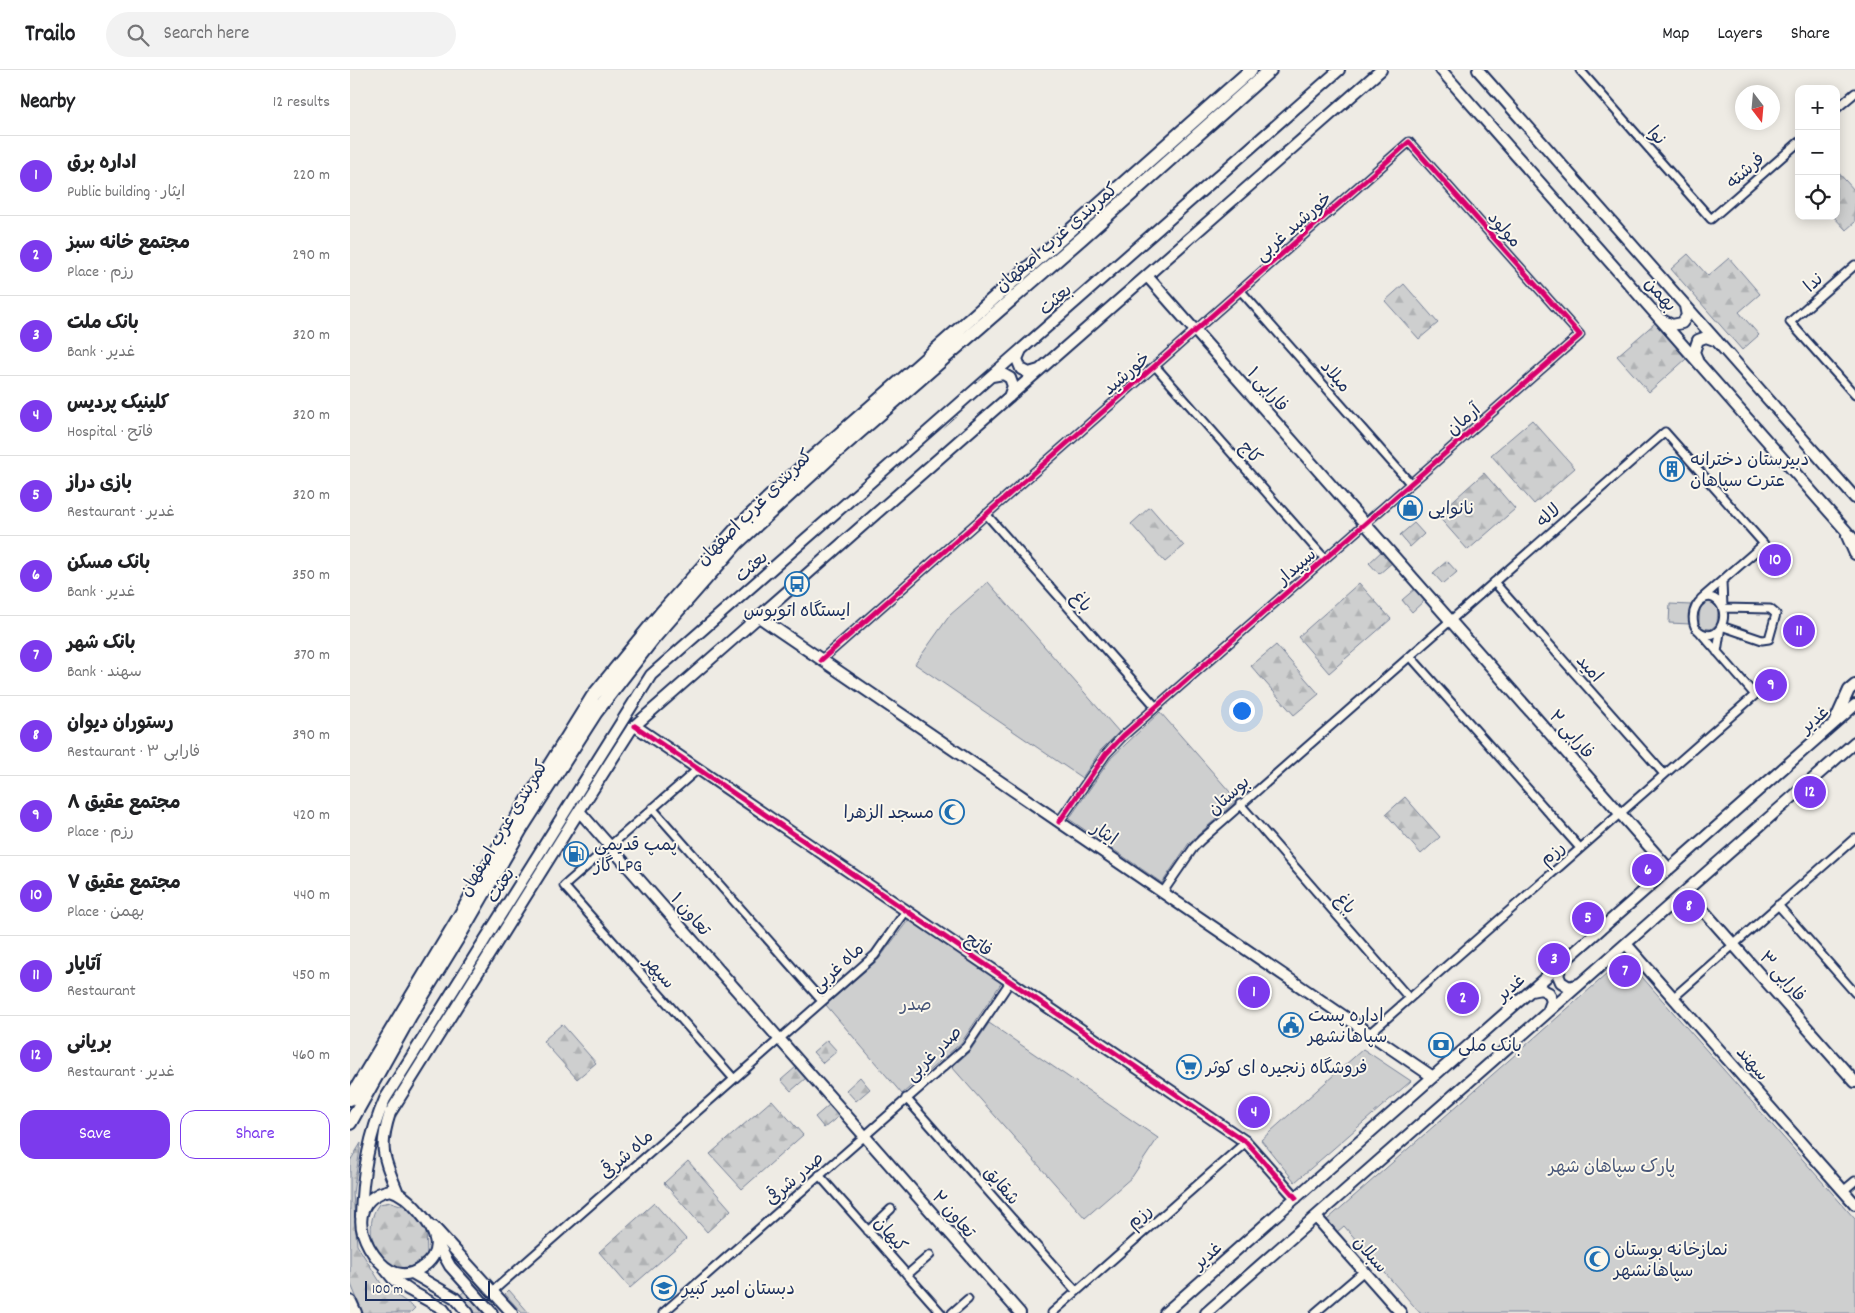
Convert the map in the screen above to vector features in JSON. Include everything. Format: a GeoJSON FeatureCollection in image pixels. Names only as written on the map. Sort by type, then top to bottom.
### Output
{"type":"FeatureCollection","features":[{"type":"Feature","properties":{"kind":"highway","name":"کمربندی غرب اصفهان"},"geometry":{"type":"LineString","coordinates":[[350,1099],[503,840],[593,696],[662,612],[738,527],[804,465],[1251,70]]}},
{"type":"Feature","properties":{"kind":"highway","name":"کمربندی غرب اصفهان"},"geometry":{"type":"LineString","coordinates":[[350,1123],[521,829],[596,712],[652,640],[738,542],[826,461],[1060,258],[1270,70]]}},
{"type":"Feature","properties":{"kind":"highway"},"geometry":{"type":"LineString","coordinates":[[350,1135],[373,1082]]}},
{"type":"Feature","properties":{"kind":"highway"},"geometry":{"type":"LineString","coordinates":[[350,1302],[355,1313]]}},
{"type":"Feature","properties":{"kind":"main road","name":"بعثت"},"geometry":{"type":"LineString","coordinates":[[361,1217],[364,1167],[374,1122],[385,1099],[651,676],[1339,70]]}},
{"type":"Feature","properties":{"kind":"main road","name":"بعثت"},"geometry":{"type":"LineString","coordinates":[[398,1193],[383,1150],[383,1134],[390,1113],[578,811],[635,726],[1381,70]]}},
{"type":"Feature","properties":{"kind":"main road","name":"بهمن"},"geometry":{"type":"LineString","coordinates":[[1441,70],[1855,541]]}},
{"type":"Feature","properties":{"kind":"main road","name":"بهمن"},"geometry":{"type":"LineString","coordinates":[[1478,70],[1855,498]]}},
{"type":"Feature","properties":{"kind":"main road","name":"فارابی ۱"},"geometry":{"type":"LineString","coordinates":[[1147,276],[1450,620]]}},
{"type":"Feature","properties":{"kind":"main road"},"geometry":{"type":"LineString","coordinates":[[1662,320],[1672,325],[1682,323],[1687,316],[1684,303]]}},
{"type":"Feature","properties":{"kind":"main road"},"geometry":{"type":"LineString","coordinates":[[1698,362],[1694,352],[1698,340],[1706,337],[1718,341]]}},
{"type":"Feature","properties":{"kind":"main road"},"geometry":{"type":"LineString","coordinates":[[1022,349],[1017,359],[1021,369],[1028,373],[1040,370]]}},
{"type":"Feature","properties":{"kind":"main road"},"geometry":{"type":"LineString","coordinates":[[990,377],[994,374],[1003,374],[1010,378],[1013,390],[1009,397]]}},
{"type":"Feature","properties":{"kind":"main road"},"geometry":{"type":"LineString","coordinates":[[1844,529],[1855,554]]}},
{"type":"Feature","properties":{"kind":"main road","name":"ایثار"},"geometry":{"type":"LineString","coordinates":[[759,617],[1433,1077]]}},
{"type":"Feature","properties":{"kind":"main road","name":"فارابی ۲"},"geometry":{"type":"LineString","coordinates":[[1450,620],[1669,869]]}},
{"type":"Feature","properties":{"kind":"main road"},"geometry":{"type":"LineString","coordinates":[[1834,724],[1849,690],[1855,685]]}},
{"type":"Feature","properties":{"kind":"main road","name":"غدیر"},"geometry":{"type":"LineString","coordinates":[[1165,1313],[1855,705]]}},
{"type":"Feature","properties":{"kind":"main road","name":"فاتح"},"geometry":{"type":"LineString","coordinates":[[635,726],[1246,1142],[1296,1198]]}},
{"type":"Feature","properties":{"kind":"main road"},"geometry":{"type":"LineString","coordinates":[[1206,1313],[1854,743]]}},
{"type":"Feature","properties":{"kind":"main road","name":"تعاون ۱"},"geometry":{"type":"LineString","coordinates":[[578,811],[864,1136]]}},
{"type":"Feature","properties":{"kind":"main road","name":"فارابی ۳"},"geometry":{"type":"LineString","coordinates":[[1686,890],[1855,1082]]}},
{"type":"Feature","properties":{"kind":"main road","name":"سهند"},"geometry":{"type":"LineString","coordinates":[[1626,944],[1855,1204]]}},
{"type":"Feature","properties":{"kind":"main road"},"geometry":{"type":"LineString","coordinates":[[1562,963],[1558,975],[1561,982],[1568,987],[1581,984]]}},
{"type":"Feature","properties":{"kind":"main road"},"geometry":{"type":"LineString","coordinates":[[1529,992],[1541,989],[1549,993],[1552,1006],[1548,1013]]}},
{"type":"Feature","properties":{"kind":"main road","name":"تعاون ۲"},"geometry":{"type":"LineString","coordinates":[[864,1136],[1020,1313]]}},
{"type":"Feature","properties":{"kind":"main road"},"geometry":{"type":"LineString","coordinates":[[446,1313],[443,1309],[394,1280],[379,1263],[362,1232],[361,1217],[366,1204],[377,1194],[390,1190],[398,1193],[418,1210],[512,1313]]}},
{"type":"Feature","properties":{"kind":"main road"},"geometry":{"type":"LineString","coordinates":[[418,1210],[431,1226],[450,1266],[492,1313]]}},
{"type":"Feature","properties":{"kind":"main road","name":"سبلان"},"geometry":{"type":"LineString","coordinates":[[1316,1216],[1401,1313]]}},
{"type":"Feature","properties":{"kind":"main road"},"geometry":{"type":"LineString","coordinates":[[379,1263],[391,1271],[412,1273],[425,1266],[430,1260],[434,1254],[436,1240]]}},
{"type":"Feature","properties":{"kind":"main road"},"geometry":{"type":"LineString","coordinates":[[412,1273],[455,1298],[468,1313]]}},
{"type":"Feature","properties":{"kind":"main road"},"geometry":{"type":"LineString","coordinates":[[479,1299],[501,1313]]}},
{"type":"Feature","properties":{"kind":"street","name":"نوا"},"geometry":{"type":"LineString","coordinates":[[1580,70],[1711,219]]}},
{"type":"Feature","properties":{"kind":"street"},"geometry":{"type":"LineString","coordinates":[[1840,106],[1855,93]]}},
{"type":"Feature","properties":{"kind":"street","name":"خورشید غربی"},"geometry":{"type":"LineString","coordinates":[[1195,330],[1409,142]]}},
{"type":"Feature","properties":{"kind":"street","name":"مولود"},"geometry":{"type":"LineString","coordinates":[[1409,142],[1580,335]]}},
{"type":"Feature","properties":{"kind":"street","name":"فرشته"},"geometry":{"type":"LineString","coordinates":[[1711,219],[1795,146]]}},
{"type":"Feature","properties":{"kind":"street","name":"ندا"},"geometry":{"type":"LineString","coordinates":[[1855,265],[1790,322],[1855,395]]}},
{"type":"Feature","properties":{"kind":"street","name":"میلاد"},"geometry":{"type":"LineString","coordinates":[[1240,290],[1410,483]]}},
{"type":"Feature","properties":{"kind":"street","name":"خورشید"},"geometry":{"type":"LineString","coordinates":[[821,660],[1195,330]]}},
{"type":"Feature","properties":{"kind":"street","name":"آرمان"},"geometry":{"type":"LineString","coordinates":[[1365,524],[1580,335]]}},
{"type":"Feature","properties":{"kind":"street","name":"کاج"},"geometry":{"type":"LineString","coordinates":[[1155,366],[1325,559]]}},
{"type":"Feature","properties":{"kind":"street","name":"لاله"},"geometry":{"type":"LineString","coordinates":[[1410,656],[1665,432],[1764,544],[1722,581]]}},
{"type":"Feature","properties":{"kind":"street","name":"باغ"},"geometry":{"type":"LineString","coordinates":[[986,514],[1156,708]]}},
{"type":"Feature","properties":{"kind":"street","name":"سپیدار"},"geometry":{"type":"LineString","coordinates":[[1059,822],[1106,754],[1365,524]]}},
{"type":"Feature","properties":{"kind":"street"},"geometry":{"type":"LineString","coordinates":[[1718,652],[1694,624],[1694,610],[1701,599],[1722,581]]}},
{"type":"Feature","properties":{"kind":"street"},"geometry":{"type":"LineString","coordinates":[[1718,652],[1723,608],[1722,581]]}},
{"type":"Feature","properties":{"kind":"street","name":"امید"},"geometry":{"type":"LineString","coordinates":[[1494,582],[1664,774]]}},
{"type":"Feature","properties":{"kind":"street"},"geometry":{"type":"LineString","coordinates":[[1701,599],[1714,598],[1718,600],[1723,608]]}},
{"type":"Feature","properties":{"kind":"street"},"geometry":{"type":"LineString","coordinates":[[1721,626],[1762,640],[1769,639],[1776,614],[1770,609],[1723,608]]}},
{"type":"Feature","properties":{"kind":"street"},"geometry":{"type":"LineString","coordinates":[[1699,631],[1703,634],[1712,634],[1716,633],[1721,626]]}},
{"type":"Feature","properties":{"kind":"street","name":"رزم"},"geometry":{"type":"LineString","coordinates":[[1370,1034],[1755,695],[1718,652]]}},
{"type":"Feature","properties":{"kind":"street"},"geometry":{"type":"LineString","coordinates":[[1410,656],[1580,848]]}},
{"type":"Feature","properties":{"kind":"street","name":"بوستان"},"geometry":{"type":"LineString","coordinates":[[1163,892],[1194,847],[1240,804],[1410,656]]}},
{"type":"Feature","properties":{"kind":"street"},"geometry":{"type":"LineString","coordinates":[[610,846],[698,769]]}},
{"type":"Feature","properties":{"kind":"street","name":"باغ"},"geometry":{"type":"LineString","coordinates":[[1240,804],[1410,998]]}},
{"type":"Feature","properties":{"kind":"street"},"geometry":{"type":"LineString","coordinates":[[652,808],[822,1001]]}},
{"type":"Feature","properties":{"kind":"street"},"geometry":{"type":"LineString","coordinates":[[1673,998],[1855,838]]}},
{"type":"Feature","properties":{"kind":"street","name":"سپهر"},"geometry":{"type":"LineString","coordinates":[[610,846],[564,886],[734,1079]]}},
{"type":"Feature","properties":{"kind":"street"},"geometry":{"type":"LineString","coordinates":[[1778,905],[1855,993]]}},
{"type":"Feature","properties":{"kind":"street","name":"ماه غربی"},"geometry":{"type":"LineString","coordinates":[[779,1039],[875,955],[906,911]]}},
{"type":"Feature","properties":{"kind":"street","name":"صدر غربی"},"geometry":{"type":"LineString","coordinates":[[864,1136],[966,1047],[1010,982]]}},
{"type":"Feature","properties":{"kind":"street","name":"ماه شرقی"},"geometry":{"type":"LineString","coordinates":[[492,1291],[779,1039]]}},
{"type":"Feature","properties":{"kind":"street","name":"شقایق"},"geometry":{"type":"LineString","coordinates":[[906,1098],[1076,1291]]}},
{"type":"Feature","properties":{"kind":"street","name":"صدر شرقی"},"geometry":{"type":"LineString","coordinates":[[663,1313],[864,1136]]}},
{"type":"Feature","properties":{"kind":"street","name":"رزم"},"geometry":{"type":"LineString","coordinates":[[1052,1313],[1246,1142]]}},
{"type":"Feature","properties":{"kind":"street","name":"کیهان"},"geometry":{"type":"LineString","coordinates":[[819,1175],[941,1313]]}},
{"type":"Feature","properties":{"kind":"street"},"geometry":{"type":"LineString","coordinates":[[1843,1191],[1855,1181]]}},
{"type":"Feature","properties":{"kind":"street"},"geometry":{"type":"LineString","coordinates":[[868,1231],[892,1209]]}},
{"type":"Feature","properties":{"kind":"street"},"geometry":{"type":"LineString","coordinates":[[907,1275],[930,1255]]}},
{"type":"Feature","properties":{"kind":"street"},"geometry":{"type":"LineString","coordinates":[[1316,1313],[1364,1271]]}},
{"type":"Feature","properties":{"kind":"street"},"geometry":{"type":"LineString","coordinates":[[952,1313],[968,1299]]}},
{"type":"Feature","properties":{"kind":"green space"},"geometry":{"type":"Polygon","coordinates":[[[1840,174],[1855,191],[1855,222],[1846,230],[1837,220],[1840,220],[1840,174]]]}},
{"type":"Feature","properties":{"kind":"green space"},"geometry":{"type":"Polygon","coordinates":[[[1688,254],[1708,276],[1729,258],[1760,294],[1739,312],[1759,335],[1742,350],[1671,269],[1688,254]]]}},
{"type":"Feature","properties":{"kind":"green space"},"geometry":{"type":"Polygon","coordinates":[[[1404,284],[1438,323],[1419,339],[1385,301],[1404,284]]]}},
{"type":"Feature","properties":{"kind":"green space"},"geometry":{"type":"Polygon","coordinates":[[[1655,323],[1686,359],[1649,392],[1617,356],[1655,323]]]}},
{"type":"Feature","properties":{"kind":"green space"},"geometry":{"type":"Polygon","coordinates":[[[1532,420],[1575,468],[1534,504],[1491,455],[1532,420]]]}},
{"type":"Feature","properties":{"kind":"green space"},"geometry":{"type":"Polygon","coordinates":[[[1484,473],[1515,509],[1468,550],[1437,515],[1484,473]]]}},
{"type":"Feature","properties":{"kind":"green space"},"geometry":{"type":"Polygon","coordinates":[[[1150,507],[1184,546],[1165,562],[1131,524],[1150,507]]]}},
{"type":"Feature","properties":{"kind":"green space"},"geometry":{"type":"Polygon","coordinates":[[[1414,523],[1424,534],[1410,547],[1400,535],[1414,523]]]}},
{"type":"Feature","properties":{"kind":"green space"},"geometry":{"type":"Polygon","coordinates":[[[1383,550],[1393,562],[1379,574],[1369,563],[1383,550]]]}},
{"type":"Feature","properties":{"kind":"green space"},"geometry":{"type":"Polygon","coordinates":[[[1447,561],[1457,572],[1443,584],[1433,573],[1447,561]]]}},
{"type":"Feature","properties":{"kind":"green space"},"geometry":{"type":"Polygon","coordinates":[[[988,582],[1119,732],[1101,750],[1082,778],[915,664],[950,615],[988,582]]]}},
{"type":"Feature","properties":{"kind":"green space"},"geometry":{"type":"Polygon","coordinates":[[[1359,583],[1391,619],[1329,673],[1298,637],[1359,583]]]}},
{"type":"Feature","properties":{"kind":"green space"},"geometry":{"type":"Polygon","coordinates":[[[1416,588],[1426,599],[1412,612],[1402,600],[1416,588]]]}},
{"type":"Feature","properties":{"kind":"green space"},"geometry":{"type":"Polygon","coordinates":[[[1707,602],[1712,603],[1718,609],[1717,624],[1711,629],[1702,628],[1699,623],[1700,608],[1707,602]]]}},
{"type":"Feature","properties":{"kind":"green space"},"geometry":{"type":"Polygon","coordinates":[[[1670,604],[1691,605],[1690,624],[1669,623],[1670,604]]]}},
{"type":"Feature","properties":{"kind":"green space"},"geometry":{"type":"Polygon","coordinates":[[[1276,645],[1319,694],[1294,715],[1251,666],[1276,645]]]}},
{"type":"Feature","properties":{"kind":"green space"},"geometry":{"type":"Polygon","coordinates":[[[1160,712],[1237,800],[1189,843],[1162,883],[1069,819],[1111,758],[1160,712]]]}},
{"type":"Feature","properties":{"kind":"green space"},"geometry":{"type":"Polygon","coordinates":[[[1405,797],[1440,837],[1421,854],[1386,814],[1405,797]]]}},
{"type":"Feature","properties":{"kind":"green space","name":"صدر"},"geometry":{"type":"Polygon","coordinates":[[[909,919],[1002,982],[961,1043],[902,1094],[826,1005],[879,959],[909,919]]]}},
{"type":"Feature","properties":{"kind":"green space","name":"پارک سپاهان شهر"},"geometry":{"type":"Polygon","coordinates":[[[1632,952],[1642,963],[1635,969],[1855,1219],[1855,1313],[1420,1313],[1344,1226],[1337,1232],[1327,1220],[1632,952]]]}},
{"type":"Feature","properties":{"kind":"green space"},"geometry":{"type":"Polygon","coordinates":[[[989,1023],[1158,1138],[1132,1177],[1085,1218],[952,1067],[970,1051],[989,1023]]]}},
{"type":"Feature","properties":{"kind":"green space"},"geometry":{"type":"Polygon","coordinates":[[[562,1024],[596,1063],[577,1079],[543,1041],[562,1024]]]}},
{"type":"Feature","properties":{"kind":"green space"},"geometry":{"type":"Polygon","coordinates":[[[827,1040],[837,1051],[823,1063],[813,1052],[827,1040]]]}},
{"type":"Feature","properties":{"kind":"green space"},"geometry":{"type":"Polygon","coordinates":[[[1363,1049],[1411,1081],[1295,1182],[1261,1140],[1363,1049]]]}},
{"type":"Feature","properties":{"kind":"green space"},"geometry":{"type":"Polygon","coordinates":[[[796,1067],[806,1078],[791,1091],[781,1080],[796,1067]]]}},
{"type":"Feature","properties":{"kind":"green space"},"geometry":{"type":"Polygon","coordinates":[[[860,1077],[870,1089],[856,1101],[846,1090],[860,1077]]]}},
{"type":"Feature","properties":{"kind":"green space"},"geometry":{"type":"Polygon","coordinates":[[[772,1100],[803,1135],[742,1189],[710,1154],[772,1100]]]}},
{"type":"Feature","properties":{"kind":"green space"},"geometry":{"type":"Polygon","coordinates":[[[829,1105],[839,1116],[824,1128],[815,1117],[829,1105]]]}},
{"type":"Feature","properties":{"kind":"green space"},"geometry":{"type":"Polygon","coordinates":[[[361,1143],[353,1193],[357,1245],[382,1285],[415,1308],[410,1313],[363,1313],[350,1282],[350,1161],[361,1143]]]}},
{"type":"Feature","properties":{"kind":"green space"},"geometry":{"type":"Polygon","coordinates":[[[688,1161],[731,1210],[707,1232],[664,1183],[688,1161]]]}},
{"type":"Feature","properties":{"kind":"green space"},"geometry":{"type":"Polygon","coordinates":[[[391,1202],[410,1208],[426,1229],[427,1254],[417,1267],[403,1270],[392,1265],[384,1259],[373,1242],[371,1223],[374,1213],[379,1204],[391,1202]]]}},
{"type":"Feature","properties":{"kind":"green space"},"geometry":{"type":"Polygon","coordinates":[[[654,1203],[686,1239],[630,1288],[599,1252],[654,1203]]]}},
{"type":"Feature","properties":{"kind":"green space"},"geometry":{"type":"Polygon","coordinates":[[[477,1279],[501,1307],[483,1297],[471,1284],[477,1279]]]}},
{"type":"Feature","properties":{"kind":"green space"},"geometry":{"type":"Polygon","coordinates":[[[467,1289],[487,1313],[475,1313],[460,1295],[467,1289]]]}},
{"type":"Feature","properties":{"kind":"green space"},"geometry":{"type":"Polygon","coordinates":[[[509,1290],[529,1313],[522,1313],[505,1294],[509,1290]]]}},
{"type":"Feature","properties":{"kind":"cycle path"},"geometry":{"type":"LineString","coordinates":[[821,660],[1409,142],[1580,335],[1123,736],[1106,754],[1059,822]]}},
{"type":"Feature","properties":{"kind":"cycle path"},"geometry":{"type":"LineString","coordinates":[[635,726],[1246,1142],[1296,1198]]}},
{"type":"Feature","properties":{"kind":"place","name":"دبیرستان دخترانه عترت سپاهان"},"geometry":{"type":"Point","coordinates":[1672,469]}},
{"type":"Feature","properties":{"kind":"place","name":"نانوایی"},"geometry":{"type":"Point","coordinates":[1410,508]}},
{"type":"Feature","properties":{"kind":"place","name":"مجتمع عقیق ۷"},"geometry":{"type":"Point","coordinates":[1775,560]}},
{"type":"Feature","properties":{"kind":"place","name":"ایستگاه اتوبوس"},"geometry":{"type":"Point","coordinates":[797,584]}},
{"type":"Feature","properties":{"kind":"place","name":"آتایار"},"geometry":{"type":"Point","coordinates":[1799,631]}},
{"type":"Feature","properties":{"kind":"place","name":"مجتمع عقیق ۸"},"geometry":{"type":"Point","coordinates":[1771,685]}},
{"type":"Feature","properties":{"kind":"place","name":"بریانی"},"geometry":{"type":"Point","coordinates":[1810,792]}},
{"type":"Feature","properties":{"kind":"place","name":"مسجد الزهرا"},"geometry":{"type":"Point","coordinates":[952,812]}},
{"type":"Feature","properties":{"kind":"place","name":"پمپ قدیمی گاز LPG"},"geometry":{"type":"Point","coordinates":[576,854]}},
{"type":"Feature","properties":{"kind":"place","name":"بانک مسکن"},"geometry":{"type":"Point","coordinates":[1648,870]}},
{"type":"Feature","properties":{"kind":"place","name":"رستوران دیوان"},"geometry":{"type":"Point","coordinates":[1689,906]}},
{"type":"Feature","properties":{"kind":"place","name":"بازی دراز"},"geometry":{"type":"Point","coordinates":[1588,918]}},
{"type":"Feature","properties":{"kind":"place","name":"بانک ملت"},"geometry":{"type":"Point","coordinates":[1554,959]}},
{"type":"Feature","properties":{"kind":"place","name":"بانک شهر"},"geometry":{"type":"Point","coordinates":[1625,971]}},
{"type":"Feature","properties":{"kind":"place","name":"اداره برق"},"geometry":{"type":"Point","coordinates":[1254,992]}},
{"type":"Feature","properties":{"kind":"place","name":"مجتمع خانه سبز"},"geometry":{"type":"Point","coordinates":[1463,998]}},
{"type":"Feature","properties":{"kind":"place","name":"اداره پست سپاهانشهر"},"geometry":{"type":"Point","coordinates":[1291,1025]}},
{"type":"Feature","properties":{"kind":"place","name":"بانک ملی"},"geometry":{"type":"Point","coordinates":[1441,1045]}},
{"type":"Feature","properties":{"kind":"place","name":"فروشگاه زنجیره ای کوثر"},"geometry":{"type":"Point","coordinates":[1189,1067]}},
{"type":"Feature","properties":{"kind":"place","name":"کلینیک پردیس"},"geometry":{"type":"Point","coordinates":[1254,1112]}},
{"type":"Feature","properties":{"kind":"place","name":"نمازخانه بوستان سپاهانشهر"},"geometry":{"type":"Point","coordinates":[1597,1259]}},
{"type":"Feature","properties":{"kind":"place","name":"دبستان امیر کبیر"},"geometry":{"type":"Point","coordinates":[664,1288]}}]}
